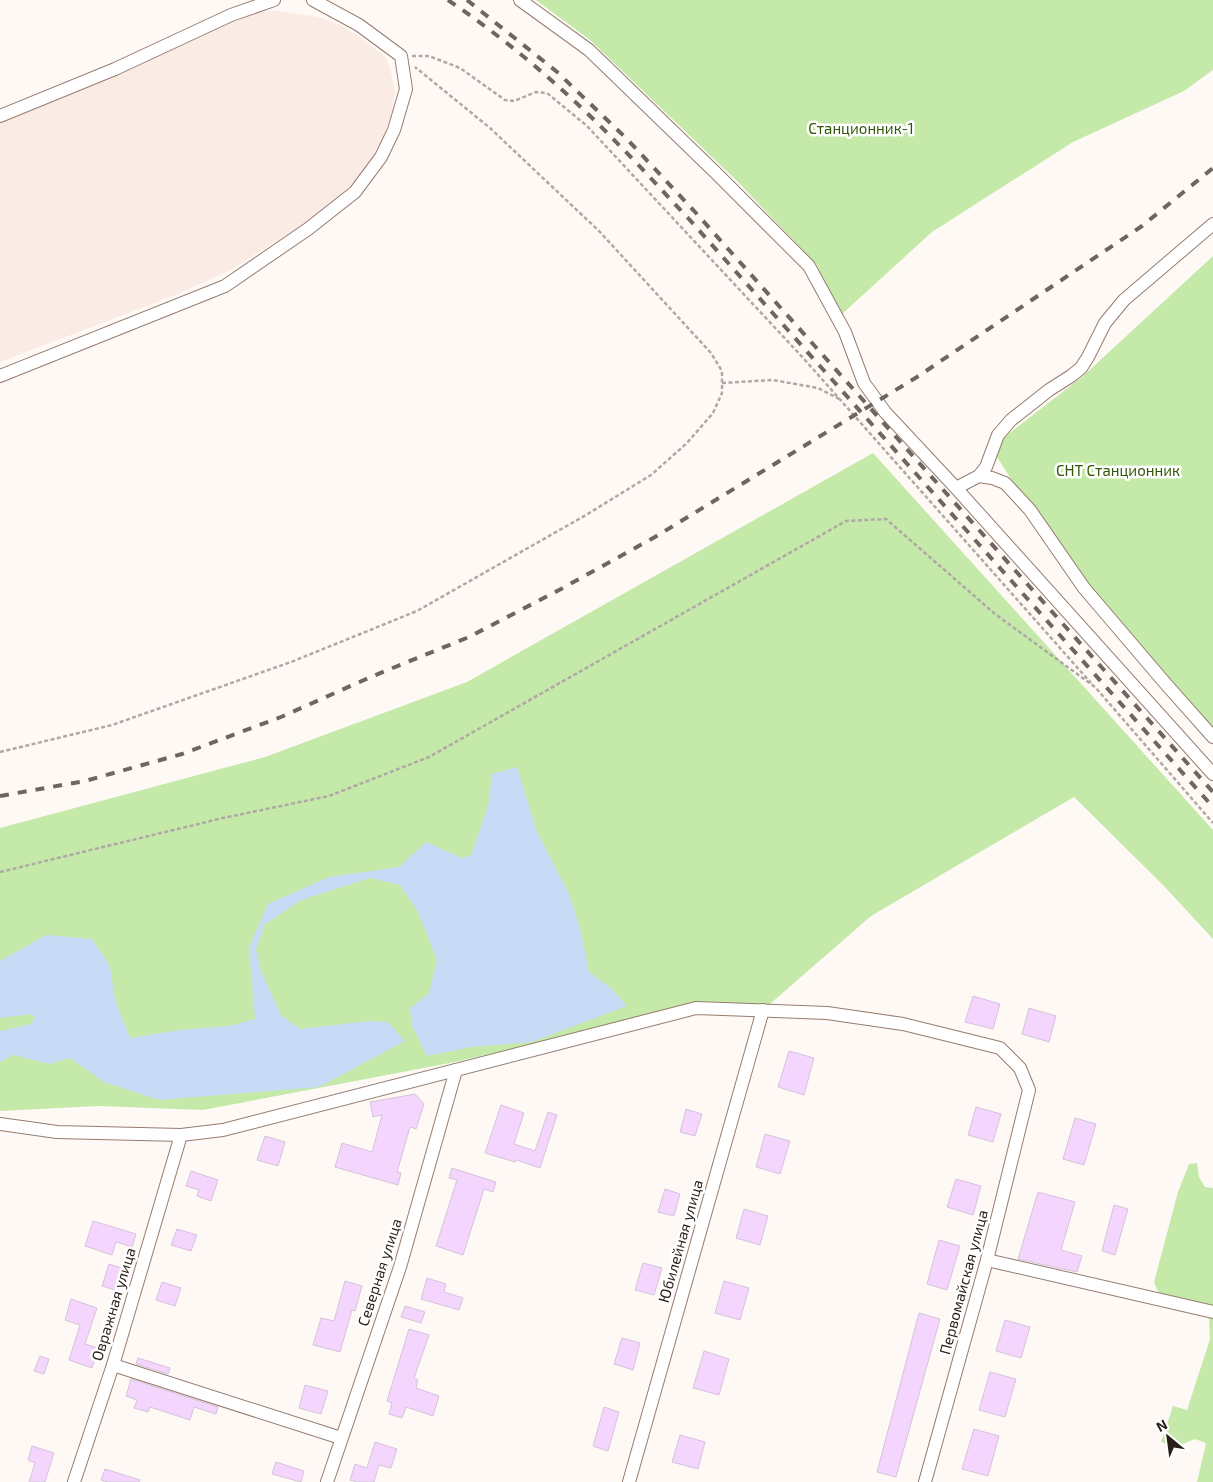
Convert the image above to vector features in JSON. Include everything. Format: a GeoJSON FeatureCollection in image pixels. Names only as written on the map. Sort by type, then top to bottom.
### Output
{"type":"FeatureCollection","features":[{"type":"Feature","properties":{"kind":"street"},"geometry":{"type":"LineString","coordinates":[[0,116],[115,69],[231,15],[274,0]]}},
{"type":"Feature","properties":{"kind":"street"},"geometry":{"type":"LineString","coordinates":[[0,376],[225,286],[308,229],[355,192],[381,157],[394,130],[406,88],[401,56],[359,25],[313,0]]}},
{"type":"Feature","properties":{"kind":"street"},"geometry":{"type":"LineString","coordinates":[[520,0],[589,50],[809,266],[845,332],[864,382],[885,412],[956,488],[1213,774]]}},
{"type":"Feature","properties":{"kind":"street"},"geometry":{"type":"LineString","coordinates":[[956,488],[979,476],[986,467],[998,435],[1011,420],[1081,368],[1105,323],[1124,300],[1213,224]]}},
{"type":"Feature","properties":{"kind":"street"},"geometry":{"type":"LineString","coordinates":[[979,476],[992,478],[1006,484],[1030,510],[1084,588],[1213,737]]}},
{"type":"Feature","properties":{"kind":"street"},"geometry":{"type":"LineString","coordinates":[[0,1124],[57,1132],[181,1135],[223,1130],[696,1008],[763,1010]]}},
{"type":"Feature","properties":{"kind":"street","name":"Первомайская улица"},"geometry":{"type":"LineString","coordinates":[[763,1010],[827,1013],[903,1024],[1000,1048],[1020,1068],[1029,1090],[987,1260],[924,1482]]}},
{"type":"Feature","properties":{"kind":"street","name":"Юбилейная улица"},"geometry":{"type":"LineString","coordinates":[[629,1482],[763,1010]]}},
{"type":"Feature","properties":{"kind":"street","name":"Северная улица"},"geometry":{"type":"LineString","coordinates":[[327,1482],[400,1267],[456,1070]]}},
{"type":"Feature","properties":{"kind":"street","name":"Овражная улица"},"geometry":{"type":"LineString","coordinates":[[74,1482],[112,1365],[181,1135]]}},
{"type":"Feature","properties":{"kind":"street"},"geometry":{"type":"LineString","coordinates":[[987,1260],[1193,1309],[1213,1312]]}},
{"type":"Feature","properties":{"kind":"street"},"geometry":{"type":"LineString","coordinates":[[112,1365],[341,1438]]}},
{"type":"Feature","properties":{"kind":"path"},"geometry":{"type":"LineString","coordinates":[[0,752],[112,725],[291,662],[416,611],[586,515],[651,474],[687,442],[713,412],[722,393],[722,372],[711,353],[599,231],[490,128],[401,56]]}},
{"type":"Feature","properties":{"kind":"path"},"geometry":{"type":"LineString","coordinates":[[401,56],[429,56],[460,68],[505,100],[514,101],[536,92],[547,93],[587,126],[840,400],[1213,823]]}},
{"type":"Feature","properties":{"kind":"path"},"geometry":{"type":"LineString","coordinates":[[722,383],[773,380],[818,388],[840,400]]}},
{"type":"Feature","properties":{"kind":"path"},"geometry":{"type":"LineString","coordinates":[[0,872],[223,818],[329,796],[429,757],[846,521],[886,519],[995,614],[1095,687]]}},
{"type":"Feature","properties":{"kind":"shaded area"},"geometry":{"type":"Polygon","coordinates":[[[257,11],[280,11],[319,17],[342,26],[360,37],[385,57],[390,68],[395,92],[392,111],[383,137],[371,160],[355,181],[304,224],[229,271],[173,296],[0,362],[0,123],[121,72],[257,11]]]}},
{"type":"Feature","properties":{"kind":"green space","name":"Станционник-1"},"geometry":{"type":"Polygon","coordinates":[[[536,0],[1213,0],[1213,70],[1184,91],[1073,142],[932,232],[841,315],[817,265],[737,181],[590,40],[536,0]]]}},
{"type":"Feature","properties":{"kind":"green space","name":"СНТ Станционник"},"geometry":{"type":"Polygon","coordinates":[[[1213,256],[1213,745],[1145,670],[1076,581],[997,457],[1003,438],[1082,377],[1213,256]]]}},
{"type":"Feature","properties":{"kind":"green space"},"geometry":{"type":"Polygon","coordinates":[[[873,453],[1213,830],[1213,939],[1163,885],[1074,797],[871,916],[763,1010],[696,1008],[450,1063],[203,1110],[99,1106],[0,1111],[0,828],[265,757],[467,682],[873,453]]]}},
{"type":"Feature","properties":{"kind":"green space"},"geometry":{"type":"Polygon","coordinates":[[[1197,1163],[1199,1177],[1205,1187],[1213,1188],[1213,1482],[1197,1482],[1206,1443],[1195,1439],[1175,1447],[1161,1442],[1173,1406],[1187,1410],[1210,1339],[1209,1319],[1194,1302],[1159,1294],[1154,1282],[1178,1192],[1189,1164],[1197,1163]]]}},
{"type":"Feature","properties":{"kind":"water"},"geometry":{"type":"Polygon","coordinates":[[[517,767],[537,832],[569,894],[580,928],[589,972],[611,988],[627,1006],[532,1042],[472,1047],[427,1056],[412,1026],[410,1008],[429,993],[437,960],[418,912],[400,885],[370,878],[301,900],[264,925],[256,949],[261,971],[281,1015],[300,1029],[368,1021],[388,1022],[405,1041],[319,1087],[159,1100],[104,1082],[70,1058],[49,1064],[13,1055],[0,1062],[0,1031],[31,1024],[35,1017],[31,1014],[0,1018],[0,961],[46,935],[92,939],[110,966],[115,1000],[130,1038],[180,1030],[229,1026],[255,1019],[249,947],[268,904],[329,877],[399,867],[426,842],[462,858],[471,855],[488,806],[492,774],[517,767]]]}},
{"type":"Feature","properties":{"kind":"building"},"geometry":{"type":"Polygon","coordinates":[[[973,996],[1000,1004],[993,1029],[965,1022],[973,996]]]}},
{"type":"Feature","properties":{"kind":"building"},"geometry":{"type":"Polygon","coordinates":[[[1029,1008],[1056,1016],[1049,1042],[1022,1034],[1029,1008]]]}},
{"type":"Feature","properties":{"kind":"building"},"geometry":{"type":"Polygon","coordinates":[[[789,1051],[814,1058],[804,1095],[778,1087],[789,1051]]]}},
{"type":"Feature","properties":{"kind":"building"},"geometry":{"type":"Polygon","coordinates":[[[415,1094],[424,1104],[416,1129],[410,1127],[397,1172],[401,1173],[398,1185],[335,1167],[342,1143],[372,1152],[382,1115],[373,1117],[370,1102],[415,1094]]]}},
{"type":"Feature","properties":{"kind":"building"},"geometry":{"type":"Polygon","coordinates":[[[501,1105],[524,1113],[514,1144],[535,1151],[548,1112],[557,1115],[540,1168],[485,1153],[501,1105]]]}},
{"type":"Feature","properties":{"kind":"building"},"geometry":{"type":"Polygon","coordinates":[[[976,1107],[1001,1114],[993,1142],[968,1135],[976,1107]]]}},
{"type":"Feature","properties":{"kind":"building"},"geometry":{"type":"Polygon","coordinates":[[[686,1109],[702,1114],[695,1136],[680,1132],[686,1109]]]}},
{"type":"Feature","properties":{"kind":"building"},"geometry":{"type":"Polygon","coordinates":[[[1075,1118],[1096,1124],[1084,1165],[1063,1159],[1075,1118]]]}},
{"type":"Feature","properties":{"kind":"building"},"geometry":{"type":"Polygon","coordinates":[[[765,1134],[790,1141],[780,1174],[756,1167],[765,1134]]]}},
{"type":"Feature","properties":{"kind":"building"},"geometry":{"type":"Polygon","coordinates":[[[265,1136],[285,1142],[278,1166],[257,1160],[265,1136]]]}},
{"type":"Feature","properties":{"kind":"building"},"geometry":{"type":"Polygon","coordinates":[[[452,1168],[496,1182],[493,1192],[484,1189],[463,1255],[436,1246],[457,1180],[449,1178],[452,1168]]]}},
{"type":"Feature","properties":{"kind":"building"},"geometry":{"type":"Polygon","coordinates":[[[191,1171],[218,1180],[211,1201],[197,1196],[199,1190],[186,1186],[191,1171]]]}},
{"type":"Feature","properties":{"kind":"building"},"geometry":{"type":"Polygon","coordinates":[[[956,1179],[981,1186],[973,1215],[947,1207],[956,1179]]]}},
{"type":"Feature","properties":{"kind":"building"},"geometry":{"type":"Polygon","coordinates":[[[665,1189],[680,1194],[674,1216],[658,1212],[665,1189]]]}},
{"type":"Feature","properties":{"kind":"building"},"geometry":{"type":"Polygon","coordinates":[[[1038,1192],[1075,1202],[1061,1250],[1082,1256],[1077,1272],[1018,1259],[1038,1192]]]}},
{"type":"Feature","properties":{"kind":"building"},"geometry":{"type":"Polygon","coordinates":[[[1114,1205],[1128,1209],[1115,1255],[1102,1251],[1114,1205]]]}},
{"type":"Feature","properties":{"kind":"building"},"geometry":{"type":"Polygon","coordinates":[[[744,1209],[768,1216],[760,1245],[736,1238],[744,1209]]]}},
{"type":"Feature","properties":{"kind":"building"},"geometry":{"type":"Polygon","coordinates":[[[93,1221],[136,1234],[132,1247],[116,1242],[112,1255],[85,1246],[93,1221]]]}},
{"type":"Feature","properties":{"kind":"building"},"geometry":{"type":"Polygon","coordinates":[[[177,1229],[197,1235],[191,1251],[171,1245],[177,1229]]]}},
{"type":"Feature","properties":{"kind":"building"},"geometry":{"type":"Polygon","coordinates":[[[939,1240],[960,1246],[947,1290],[927,1284],[939,1240]]]}},
{"type":"Feature","properties":{"kind":"building"},"geometry":{"type":"Polygon","coordinates":[[[643,1263],[662,1268],[654,1295],[635,1290],[643,1263]]]}},
{"type":"Feature","properties":{"kind":"building"},"geometry":{"type":"Polygon","coordinates":[[[109,1264],[125,1269],[118,1291],[102,1286],[109,1264]]]}},
{"type":"Feature","properties":{"kind":"building"},"geometry":{"type":"Polygon","coordinates":[[[427,1278],[446,1284],[444,1292],[463,1298],[459,1310],[421,1299],[427,1278]]]}},
{"type":"Feature","properties":{"kind":"building"},"geometry":{"type":"Polygon","coordinates":[[[345,1281],[362,1286],[355,1311],[352,1310],[340,1352],[313,1345],[321,1318],[334,1321],[345,1281]]]}},
{"type":"Feature","properties":{"kind":"building"},"geometry":{"type":"Polygon","coordinates":[[[724,1281],[749,1288],[740,1320],[715,1313],[724,1281]]]}},
{"type":"Feature","properties":{"kind":"building"},"geometry":{"type":"Polygon","coordinates":[[[162,1282],[181,1288],[175,1306],[156,1300],[162,1282]]]}},
{"type":"Feature","properties":{"kind":"building"},"geometry":{"type":"Polygon","coordinates":[[[71,1299],[97,1308],[85,1344],[98,1348],[92,1368],[69,1360],[80,1325],[65,1320],[71,1299]]]}},
{"type":"Feature","properties":{"kind":"building"},"geometry":{"type":"Polygon","coordinates":[[[405,1306],[425,1312],[421,1323],[401,1317],[405,1306]]]}},
{"type":"Feature","properties":{"kind":"building"},"geometry":{"type":"Polygon","coordinates":[[[919,1313],[940,1319],[896,1477],[877,1472],[919,1313]]]}},
{"type":"Feature","properties":{"kind":"building"},"geometry":{"type":"Polygon","coordinates":[[[1005,1320],[1030,1327],[1021,1358],[996,1351],[1005,1320]]]}},
{"type":"Feature","properties":{"kind":"building"},"geometry":{"type":"Polygon","coordinates":[[[409,1329],[429,1335],[414,1378],[418,1380],[416,1388],[439,1396],[433,1416],[406,1407],[402,1418],[389,1414],[392,1403],[387,1401],[409,1329]]]}},
{"type":"Feature","properties":{"kind":"building"},"geometry":{"type":"Polygon","coordinates":[[[622,1338],[640,1343],[633,1370],[614,1364],[622,1338]]]}},
{"type":"Feature","properties":{"kind":"building"},"geometry":{"type":"Polygon","coordinates":[[[704,1351],[729,1359],[719,1395],[693,1388],[704,1351]]]}},
{"type":"Feature","properties":{"kind":"building"},"geometry":{"type":"Polygon","coordinates":[[[40,1356],[49,1359],[44,1374],[34,1371],[40,1356]]]}},
{"type":"Feature","properties":{"kind":"building"},"geometry":{"type":"Polygon","coordinates":[[[138,1358],[170,1368],[168,1374],[136,1364],[138,1358]]]}},
{"type":"Feature","properties":{"kind":"building"},"geometry":{"type":"Polygon","coordinates":[[[990,1372],[1016,1379],[1005,1417],[979,1410],[990,1372]]]}},
{"type":"Feature","properties":{"kind":"building"},"geometry":{"type":"Polygon","coordinates":[[[131,1379],[218,1407],[216,1414],[194,1407],[190,1420],[150,1407],[148,1412],[134,1408],[137,1400],[126,1396],[131,1379]]]}},
{"type":"Feature","properties":{"kind":"building"},"geometry":{"type":"Polygon","coordinates":[[[305,1385],[328,1391],[321,1414],[299,1408],[305,1385]]]}},
{"type":"Feature","properties":{"kind":"building"},"geometry":{"type":"Polygon","coordinates":[[[604,1407],[619,1412],[608,1451],[593,1446],[604,1407]]]}},
{"type":"Feature","properties":{"kind":"building"},"geometry":{"type":"Polygon","coordinates":[[[974,1429],[999,1436],[988,1476],[962,1469],[974,1429]]]}},
{"type":"Feature","properties":{"kind":"building"},"geometry":{"type":"Polygon","coordinates":[[[680,1435],[705,1442],[698,1469],[672,1462],[680,1435]]]}},
{"type":"Feature","properties":{"kind":"building"},"geometry":{"type":"Polygon","coordinates":[[[375,1442],[397,1449],[391,1468],[379,1465],[374,1482],[350,1480],[355,1464],[367,1468],[375,1442]]]}},
{"type":"Feature","properties":{"kind":"building"},"geometry":{"type":"Polygon","coordinates":[[[32,1446],[54,1453],[45,1482],[29,1482],[35,1463],[28,1460],[32,1446]]]}},
{"type":"Feature","properties":{"kind":"building"},"geometry":{"type":"Polygon","coordinates":[[[276,1462],[304,1471],[301,1482],[272,1474],[276,1462]]]}},
{"type":"Feature","properties":{"kind":"building"},"geometry":{"type":"Polygon","coordinates":[[[105,1469],[140,1480],[139,1482],[107,1482],[101,1480],[105,1469]]]}},
{"type":"Feature","properties":{"kind":"railway"},"geometry":{"type":"LineString","coordinates":[[448,0],[538,68],[580,106],[637,164],[688,218],[1213,807]]}},
{"type":"Feature","properties":{"kind":"railway"},"geometry":{"type":"LineString","coordinates":[[467,0],[556,71],[627,139],[696,213],[1213,792]]}},
{"type":"Feature","properties":{"kind":"railway"},"geometry":{"type":"LineString","coordinates":[[0,796],[85,781],[182,754],[281,717],[373,676],[469,637],[655,537],[917,377],[1142,226],[1213,168]]}}]}
